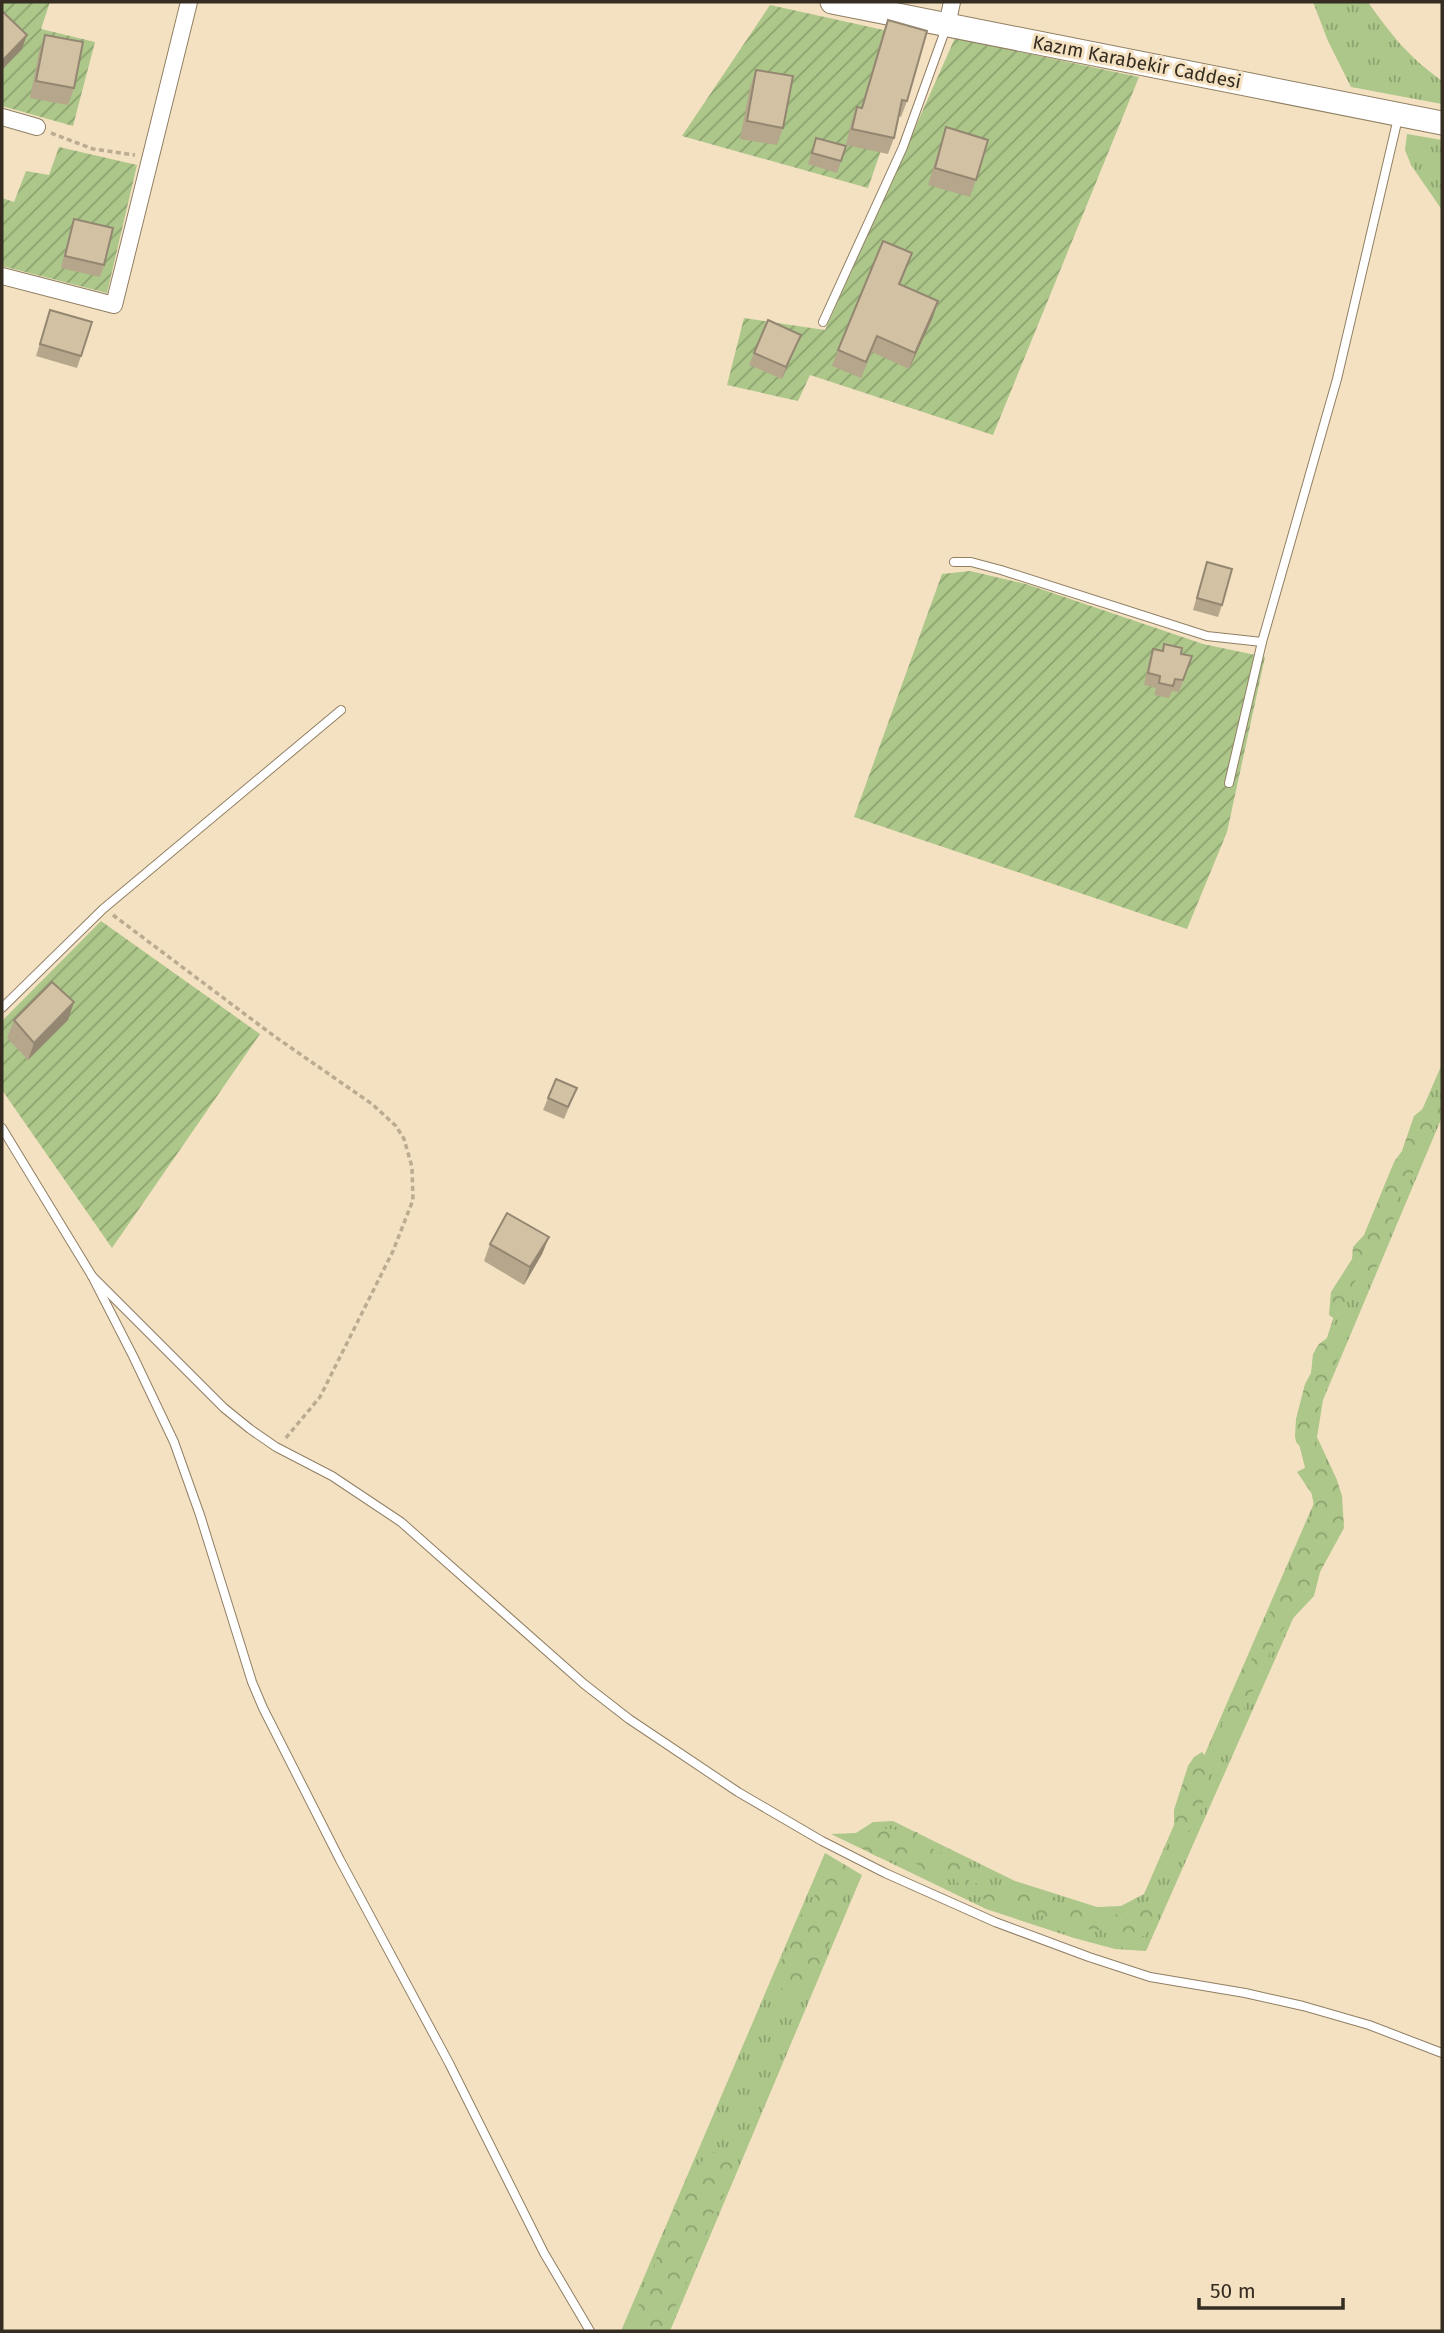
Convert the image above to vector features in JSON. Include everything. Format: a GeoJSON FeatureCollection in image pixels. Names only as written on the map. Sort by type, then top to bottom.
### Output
{"type":"FeatureCollection","features":[{"type":"Feature","properties":{"kind":"street"},"geometry":{"type":"LineString","coordinates":[[2,276],[114,305],[189,2]]}},
{"type":"Feature","properties":{"kind":"street","name":"Kazım Karabekir Caddesi"},"geometry":{"type":"LineString","coordinates":[[832,2],[1442,123]]}},
{"type":"Feature","properties":{"kind":"street"},"geometry":{"type":"LineString","coordinates":[[947,25],[952,2]]}},
{"type":"Feature","properties":{"kind":"street"},"geometry":{"type":"LineString","coordinates":[[2,117],[37,127]]}},
{"type":"Feature","properties":{"kind":"lane"},"geometry":{"type":"LineString","coordinates":[[823,322],[903,147],[947,25]]}},
{"type":"Feature","properties":{"kind":"lane"},"geometry":{"type":"LineString","coordinates":[[1229,783],[1262,642],[1337,379],[1399,114]]}},
{"type":"Feature","properties":{"kind":"lane"},"geometry":{"type":"LineString","coordinates":[[954,562],[971,562],[1000,570],[1207,636],[1262,642]]}},
{"type":"Feature","properties":{"kind":"lane"},"geometry":{"type":"LineString","coordinates":[[3,1006],[103,909],[341,710]]}},
{"type":"Feature","properties":{"kind":"lane"},"geometry":{"type":"LineString","coordinates":[[2,1128],[92,1276],[174,1442],[200,1514],[252,1682],[263,1708],[340,1860],[449,2063],[544,2253],[590,2331]]}},
{"type":"Feature","properties":{"kind":"lane"},"geometry":{"type":"LineString","coordinates":[[92,1276],[224,1408],[276,1447],[331,1476],[401,1522],[584,1684],[629,1719],[738,1792],[822,1841],[995,1922],[1089,1957],[1150,1977],[1303,2006],[1369,2025],[1442,2053]]}},
{"type":"Feature","properties":{"kind":"path"},"geometry":{"type":"LineString","coordinates":[[37,127],[93,149],[151,157]]}},
{"type":"Feature","properties":{"kind":"path"},"geometry":{"type":"LineString","coordinates":[[103,909],[372,1104],[396,1126],[410,1157],[413,1200],[393,1251],[320,1397],[297,1427],[276,1447]]}},
{"type":"Feature","properties":{"kind":"green space"},"geometry":{"type":"Polygon","coordinates":[[[2,2],[50,2],[41,29],[95,42],[73,126],[2,106],[2,2]]]}},
{"type":"Feature","properties":{"kind":"green space"},"geometry":{"type":"Polygon","coordinates":[[[1313,2],[1368,2],[1401,45],[1442,81],[1442,104],[1351,87],[1328,41],[1313,2]]]}},
{"type":"Feature","properties":{"kind":"green space"},"geometry":{"type":"Polygon","coordinates":[[[770,5],[920,38],[868,188],[682,136],[770,5]]]}},
{"type":"Feature","properties":{"kind":"green space"},"geometry":{"type":"Polygon","coordinates":[[[955,38],[1139,77],[993,435],[810,375],[798,401],[727,385],[744,318],[825,330],[955,38]]]}},
{"type":"Feature","properties":{"kind":"green space"},"geometry":{"type":"Polygon","coordinates":[[[1407,134],[1442,140],[1442,210],[1411,165],[1405,150],[1407,134]]]}},
{"type":"Feature","properties":{"kind":"green space"},"geometry":{"type":"Polygon","coordinates":[[[59,147],[137,165],[107,293],[2,266],[2,198],[14,202],[26,171],[49,175],[59,147]]]}},
{"type":"Feature","properties":{"kind":"green space"},"geometry":{"type":"Polygon","coordinates":[[[970,571],[1026,584],[1203,644],[1265,657],[1227,832],[1187,929],[854,817],[942,574],[970,571]]]}},
{"type":"Feature","properties":{"kind":"green space"},"geometry":{"type":"Polygon","coordinates":[[[101,921],[260,1034],[112,1248],[2,1090],[2,1021],[101,921]]]}},
{"type":"Feature","properties":{"kind":"green space"},"geometry":{"type":"Polygon","coordinates":[[[1442,1064],[1442,1117],[1323,1400],[1317,1437],[1337,1480],[1307,1587],[1146,1951],[1115,1949],[986,1909],[831,1834],[856,1833],[873,1822],[893,1821],[1015,1881],[1097,1907],[1121,1906],[1144,1894],[1314,1503],[1296,1432],[1339,1301],[1442,1064]]]}},
{"type":"Feature","properties":{"kind":"green space"},"geometry":{"type":"Polygon","coordinates":[[[1430,1103],[1437,1103],[1442,1112],[1409,1184],[1398,1199],[1390,1233],[1378,1265],[1356,1280],[1350,1290],[1344,1313],[1336,1320],[1329,1315],[1331,1292],[1352,1259],[1353,1247],[1364,1235],[1394,1162],[1402,1151],[1414,1116],[1430,1103]]]}},
{"type":"Feature","properties":{"kind":"green space"},"geometry":{"type":"Polygon","coordinates":[[[1330,1336],[1337,1339],[1339,1351],[1332,1376],[1325,1383],[1314,1430],[1315,1448],[1306,1453],[1296,1442],[1296,1419],[1305,1384],[1311,1373],[1313,1354],[1319,1344],[1330,1336]]]}},
{"type":"Feature","properties":{"kind":"green space"},"geometry":{"type":"Polygon","coordinates":[[[1312,1464],[1322,1464],[1337,1480],[1342,1496],[1344,1528],[1320,1572],[1314,1596],[1281,1631],[1270,1651],[1265,1668],[1245,1705],[1240,1729],[1225,1740],[1218,1729],[1225,1719],[1230,1696],[1249,1665],[1276,1592],[1290,1573],[1291,1557],[1303,1538],[1306,1522],[1315,1512],[1312,1494],[1297,1472],[1312,1464]]]}},
{"type":"Feature","properties":{"kind":"green space"},"geometry":{"type":"Polygon","coordinates":[[[1202,1752],[1211,1763],[1205,1794],[1195,1822],[1182,1837],[1174,1826],[1174,1810],[1188,1766],[1194,1757],[1202,1752]]]}},
{"type":"Feature","properties":{"kind":"green space"},"geometry":{"type":"Polygon","coordinates":[[[875,1828],[894,1829],[901,1834],[917,1832],[926,1846],[963,1866],[968,1880],[991,1890],[1000,1885],[1018,1892],[1037,1888],[1077,1910],[1107,1917],[1147,1901],[1152,1901],[1157,1909],[1146,1935],[1127,1941],[1101,1930],[1073,1928],[1049,1917],[1002,1907],[968,1892],[944,1874],[926,1874],[917,1864],[899,1856],[878,1857],[856,1845],[856,1833],[875,1828]]]}},
{"type":"Feature","properties":{"kind":"green space"},"geometry":{"type":"Polygon","coordinates":[[[825,1853],[862,1875],[670,2331],[621,2331],[825,1853]]]}},
{"type":"Feature","properties":{"kind":"green space"},"geometry":{"type":"Polygon","coordinates":[[[838,1866],[849,1867],[855,1878],[843,1902],[823,1961],[805,1985],[794,1990],[780,1988],[779,1968],[794,1937],[799,1918],[810,1906],[818,1881],[824,1873],[838,1866]]]}},
{"type":"Feature","properties":{"kind":"green space"},"geometry":{"type":"Polygon","coordinates":[[[720,2151],[730,2160],[735,2176],[712,2215],[702,2244],[687,2266],[685,2294],[663,2321],[663,2331],[627,2331],[635,2311],[654,2279],[655,2260],[671,2233],[674,2206],[709,2153],[720,2151]]]}},
{"type":"Feature","properties":{"kind":"building"},"geometry":{"type":"Polygon","coordinates":[[[2,11],[27,35],[3,60],[2,59],[2,11]]]}},
{"type":"Feature","properties":{"kind":"building"},"geometry":{"type":"Polygon","coordinates":[[[888,20],[927,31],[907,101],[902,100],[894,138],[852,129],[857,107],[862,108],[888,20]]]}},
{"type":"Feature","properties":{"kind":"building"},"geometry":{"type":"Polygon","coordinates":[[[45,35],[83,42],[74,88],[36,81],[45,35]]]}},
{"type":"Feature","properties":{"kind":"building"},"geometry":{"type":"Polygon","coordinates":[[[756,70],[793,76],[783,128],[747,121],[756,70]]]}},
{"type":"Feature","properties":{"kind":"building"},"geometry":{"type":"Polygon","coordinates":[[[946,127],[988,140],[976,180],[935,168],[946,127]]]}},
{"type":"Feature","properties":{"kind":"building"},"geometry":{"type":"Polygon","coordinates":[[[816,138],[846,146],[841,161],[812,153],[816,138]]]}},
{"type":"Feature","properties":{"kind":"building"},"geometry":{"type":"Polygon","coordinates":[[[74,219],[113,228],[104,265],[65,256],[74,219]]]}},
{"type":"Feature","properties":{"kind":"building"},"geometry":{"type":"Polygon","coordinates":[[[883,241],[912,253],[899,284],[938,301],[915,353],[877,336],[866,362],[838,350],[883,241]]]}},
{"type":"Feature","properties":{"kind":"building"},"geometry":{"type":"Polygon","coordinates":[[[50,310],[92,322],[81,356],[40,344],[50,310]]]}},
{"type":"Feature","properties":{"kind":"building"},"geometry":{"type":"Polygon","coordinates":[[[768,320],[801,335],[786,367],[754,353],[768,320]]]}},
{"type":"Feature","properties":{"kind":"building"},"geometry":{"type":"Polygon","coordinates":[[[1207,562],[1232,569],[1222,605],[1197,598],[1207,562]]]}},
{"type":"Feature","properties":{"kind":"building"},"geometry":{"type":"Polygon","coordinates":[[[1164,644],[1182,648],[1181,654],[1192,656],[1183,680],[1175,679],[1173,686],[1159,683],[1160,676],[1148,673],[1153,649],[1163,651],[1164,644]]]}},
{"type":"Feature","properties":{"kind":"building"},"geometry":{"type":"Polygon","coordinates":[[[52,982],[74,1002],[34,1043],[14,1020],[52,982]]]}},
{"type":"Feature","properties":{"kind":"building"},"geometry":{"type":"Polygon","coordinates":[[[556,1079],[577,1088],[568,1107],[548,1098],[556,1079]]]}},
{"type":"Feature","properties":{"kind":"building"},"geometry":{"type":"Polygon","coordinates":[[[507,1213],[549,1237],[530,1267],[490,1244],[507,1213]]]}}]}
